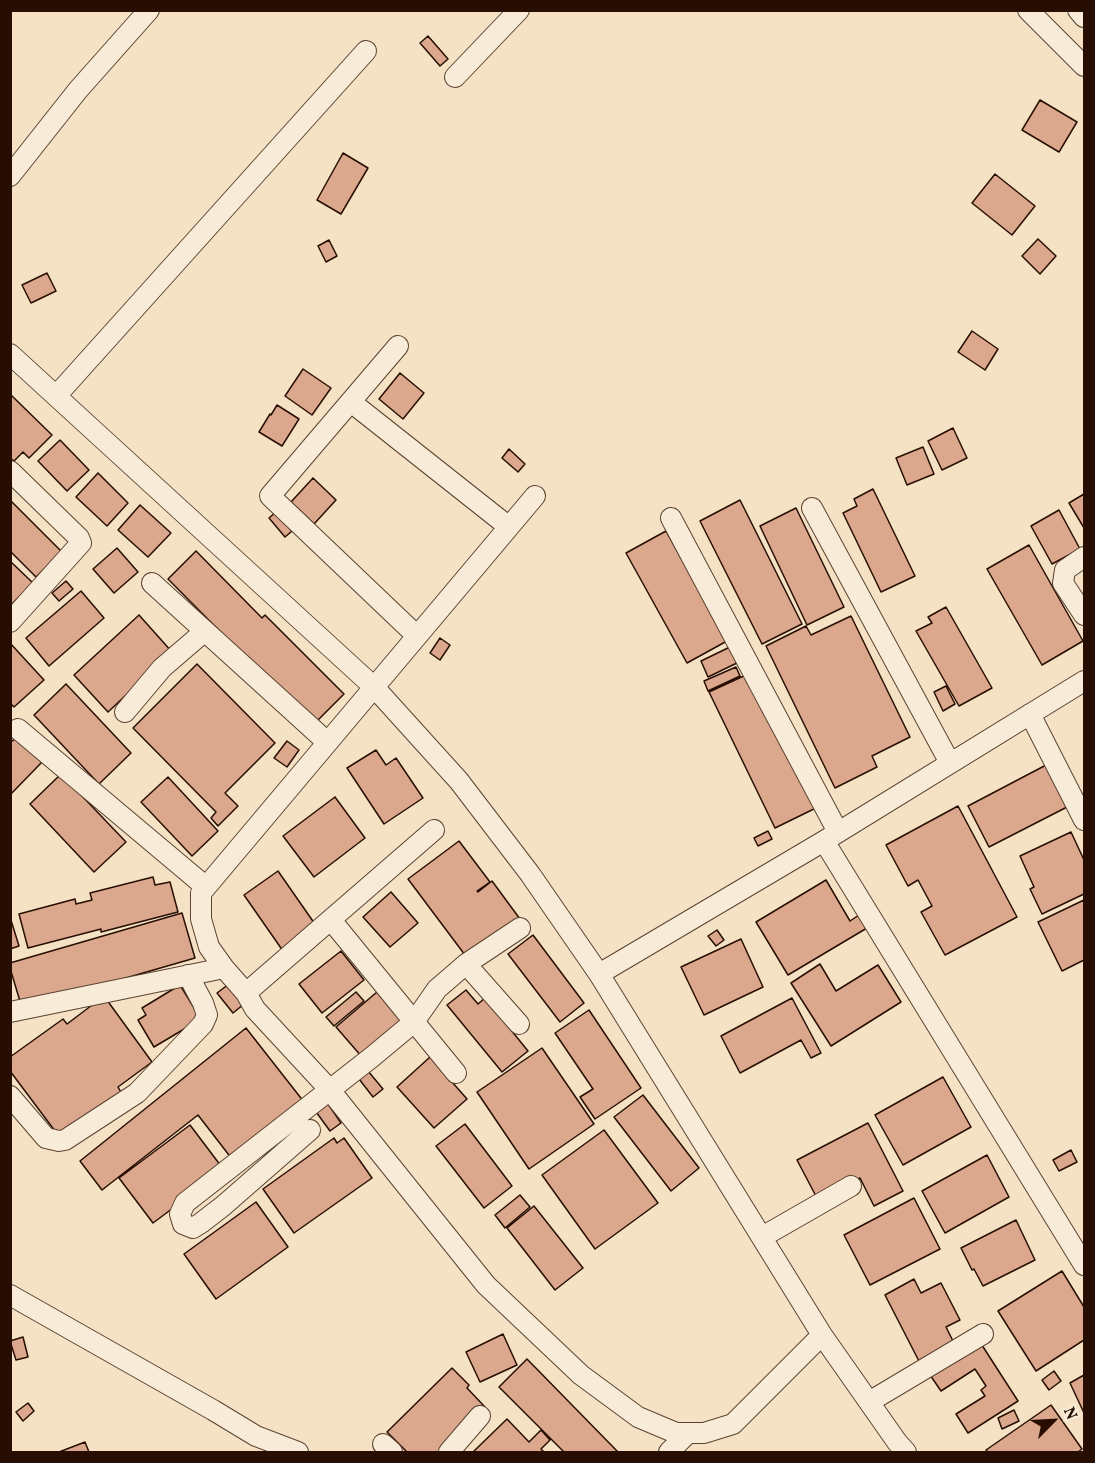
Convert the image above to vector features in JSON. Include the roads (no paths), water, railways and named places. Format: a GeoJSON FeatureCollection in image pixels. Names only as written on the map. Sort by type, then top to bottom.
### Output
{"type":"FeatureCollection","features":[{"type":"Feature","properties":{"kind":"street"},"geometry":{"type":"LineString","coordinates":[[10,176],[78,90],[149,10]]}},
{"type":"Feature","properties":{"kind":"street"},"geometry":{"type":"LineString","coordinates":[[455,77],[519,10]]}},
{"type":"Feature","properties":{"kind":"street"},"geometry":{"type":"LineString","coordinates":[[1029,10],[1084,66]]}},
{"type":"Feature","properties":{"kind":"street"},"geometry":{"type":"LineString","coordinates":[[1078,10],[1084,17]]}},
{"type":"Feature","properties":{"kind":"street"},"geometry":{"type":"LineString","coordinates":[[56,396],[366,51]]}},
{"type":"Feature","properties":{"kind":"street"},"geometry":{"type":"LineString","coordinates":[[398,346],[270,496],[417,636]]}},
{"type":"Feature","properties":{"kind":"street"},"geometry":{"type":"LineString","coordinates":[[11,355],[374,687],[459,781],[531,874],[599,974],[822,1335],[906,1452]]}},
{"type":"Feature","properties":{"kind":"street"},"geometry":{"type":"LineString","coordinates":[[351,402],[509,527]]}},
{"type":"Feature","properties":{"kind":"street"},"geometry":{"type":"LineString","coordinates":[[10,471],[79,538],[81,543],[10,622]]}},
{"type":"Feature","properties":{"kind":"street"},"geometry":{"type":"LineString","coordinates":[[535,496],[201,893],[201,919],[209,947],[246,993],[255,1009],[329,1089],[486,1285],[581,1375],[638,1418],[676,1433],[704,1433],[733,1424],[822,1335]]}},
{"type":"Feature","properties":{"kind":"street"},"geometry":{"type":"LineString","coordinates":[[812,508],[950,763]]}},
{"type":"Feature","properties":{"kind":"street"},"geometry":{"type":"LineString","coordinates":[[671,518],[831,836],[1084,1265]]}},
{"type":"Feature","properties":{"kind":"street"},"geometry":{"type":"LineString","coordinates":[[1084,557],[1065,570],[1063,583],[1084,615]]}},
{"type":"Feature","properties":{"kind":"street"},"geometry":{"type":"LineString","coordinates":[[152,583],[327,742]]}},
{"type":"Feature","properties":{"kind":"street"},"geometry":{"type":"LineString","coordinates":[[124,712],[162,668],[205,631]]}},
{"type":"Feature","properties":{"kind":"street"},"geometry":{"type":"LineString","coordinates":[[599,974],[831,836],[1084,681]]}},
{"type":"Feature","properties":{"kind":"street"},"geometry":{"type":"LineString","coordinates":[[1030,714],[1084,820]]}},
{"type":"Feature","properties":{"kind":"street"},"geometry":{"type":"LineString","coordinates":[[18,729],[206,887]]}},
{"type":"Feature","properties":{"kind":"street"},"geometry":{"type":"LineString","coordinates":[[246,993],[434,830]]}},
{"type":"Feature","properties":{"kind":"street"},"geometry":{"type":"LineString","coordinates":[[331,920],[456,1073]]}},
{"type":"Feature","properties":{"kind":"street"},"geometry":{"type":"LineString","coordinates":[[310,1130],[224,1206],[193,1228],[183,1224],[180,1214],[185,1203],[414,1022],[436,989],[466,964],[520,928]]}},
{"type":"Feature","properties":{"kind":"street"},"geometry":{"type":"LineString","coordinates":[[466,964],[519,1024]]}},
{"type":"Feature","properties":{"kind":"street"},"geometry":{"type":"LineString","coordinates":[[10,1012],[224,968]]}},
{"type":"Feature","properties":{"kind":"street"},"geometry":{"type":"LineString","coordinates":[[10,1096],[46,1138],[59,1142],[137,1093],[203,1024],[207,1015],[188,975]]}},
{"type":"Feature","properties":{"kind":"street"},"geometry":{"type":"LineString","coordinates":[[762,1237],[851,1186]]}},
{"type":"Feature","properties":{"kind":"street"},"geometry":{"type":"LineString","coordinates":[[10,1295],[256,1436],[298,1452]]}},
{"type":"Feature","properties":{"kind":"street"},"geometry":{"type":"LineString","coordinates":[[869,1402],[983,1334]]}},
{"type":"Feature","properties":{"kind":"street"},"geometry":{"type":"LineString","coordinates":[[449,1452],[480,1416]]}},
{"type":"Feature","properties":{"kind":"street"},"geometry":{"type":"LineString","coordinates":[[669,1452],[688,1433]]}},
{"type":"Feature","properties":{"kind":"street"},"geometry":{"type":"LineString","coordinates":[[252,1452],[273,1442]]}}]}
